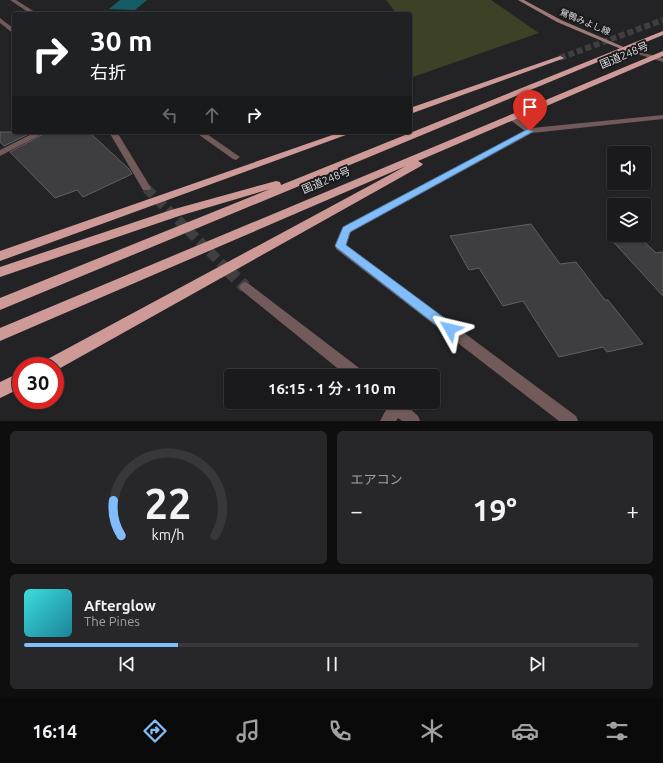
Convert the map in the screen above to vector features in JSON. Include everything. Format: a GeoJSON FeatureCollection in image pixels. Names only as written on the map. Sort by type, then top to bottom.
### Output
{"type":"FeatureCollection","features":[{"type":"Feature","properties":{"kind":"highway","name":"国道248号"},"geometry":{"type":"LineString","coordinates":[[0,304],[225,213],[623,48],[663,33]]}},
{"type":"Feature","properties":{"kind":"highway","name":"国道248号"},"geometry":{"type":"LineString","coordinates":[[0,335],[476,132],[659,59],[663,53]]}},
{"type":"Feature","properties":{"kind":"highway"},"geometry":{"type":"LineString","coordinates":[[412,110],[560,58]]}},
{"type":"Feature","properties":{"kind":"highway"},"geometry":{"type":"LineString","coordinates":[[64,358],[476,132]]}},
{"type":"Feature","properties":{"kind":"highway"},"geometry":{"type":"LineString","coordinates":[[0,256],[344,134]]}},
{"type":"Feature","properties":{"kind":"highway"},"geometry":{"type":"LineString","coordinates":[[0,272],[176,213],[329,169]]}},
{"type":"Feature","properties":{"kind":"highway"},"geometry":{"type":"LineString","coordinates":[[0,390],[12,384]]}},
{"type":"Feature","properties":{"kind":"main road","name":"鴛鴨みよし線"},"geometry":{"type":"LineString","coordinates":[[520,0],[559,21],[623,48]]}},
{"type":"Feature","properties":{"kind":"street"},"geometry":{"type":"LineString","coordinates":[[13,0],[32,12]]}},
{"type":"Feature","properties":{"kind":"street"},"geometry":{"type":"LineString","coordinates":[[0,20],[12,30]]}},
{"type":"Feature","properties":{"kind":"street"},"geometry":{"type":"LineString","coordinates":[[623,48],[659,59]]}},
{"type":"Feature","properties":{"kind":"street"},"geometry":{"type":"LineString","coordinates":[[512,117],[530,131]]}},
{"type":"Feature","properties":{"kind":"street"},"geometry":{"type":"LineString","coordinates":[[571,421],[340,246],[346,230],[530,131],[663,117]]}},
{"type":"Feature","properties":{"kind":"street"},"geometry":{"type":"LineString","coordinates":[[0,153],[38,134]]}},
{"type":"Feature","properties":{"kind":"street"},"geometry":{"type":"LineString","coordinates":[[114,134],[146,188]]}},
{"type":"Feature","properties":{"kind":"street"},"geometry":{"type":"LineString","coordinates":[[203,134],[236,157]]}},
{"type":"Feature","properties":{"kind":"street"},"geometry":{"type":"LineString","coordinates":[[245,287],[349,369]]}},
{"type":"Feature","properties":{"kind":"street"},"geometry":{"type":"LineString","coordinates":[[387,421],[394,409]]}},
{"type":"Feature","properties":{"kind":"street"},"geometry":{"type":"LineString","coordinates":[[399,409],[412,421]]}},
{"type":"Feature","properties":{"kind":"green space"},"geometry":{"type":"Polygon","coordinates":[[[386,0],[491,0],[539,33],[412,77],[412,12],[395,12],[386,0]]]}},
{"type":"Feature","properties":{"kind":"water"},"geometry":{"type":"Polygon","coordinates":[[[120,0],[147,0],[135,10],[109,9],[120,0]]]}},
{"type":"Feature","properties":{"kind":"building"},"geometry":{"type":"Polygon","coordinates":[[[0,132],[29,134],[4,146],[0,142],[0,132]]]}},
{"type":"Feature","properties":{"kind":"building"},"geometry":{"type":"Polygon","coordinates":[[[43,134],[91,134],[129,169],[132,174],[83,197],[77,190],[55,198],[10,152],[43,134]]]}},
{"type":"Feature","properties":{"kind":"building"},"geometry":{"type":"Polygon","coordinates":[[[531,224],[560,264],[576,262],[605,300],[608,300],[643,344],[607,352],[603,347],[559,357],[523,301],[503,306],[479,268],[469,270],[450,236],[531,224]]]}},
{"type":"Feature","properties":{"kind":"building"},"geometry":{"type":"Polygon","coordinates":[[[613,242],[644,242],[656,253],[663,252],[663,296],[613,242]]]}},
{"type":"Feature","properties":{"kind":"tunnel"},"geometry":{"type":"LineString","coordinates":[[560,58],[663,20]]}},
{"type":"Feature","properties":{"kind":"tunnel"},"geometry":{"type":"LineString","coordinates":[[146,188],[245,287]]}},
{"type":"Feature","properties":{"kind":"route"},"geometry":{"type":"LineString","coordinates":[[450,329],[340,246],[346,230],[530,131]]}}]}
